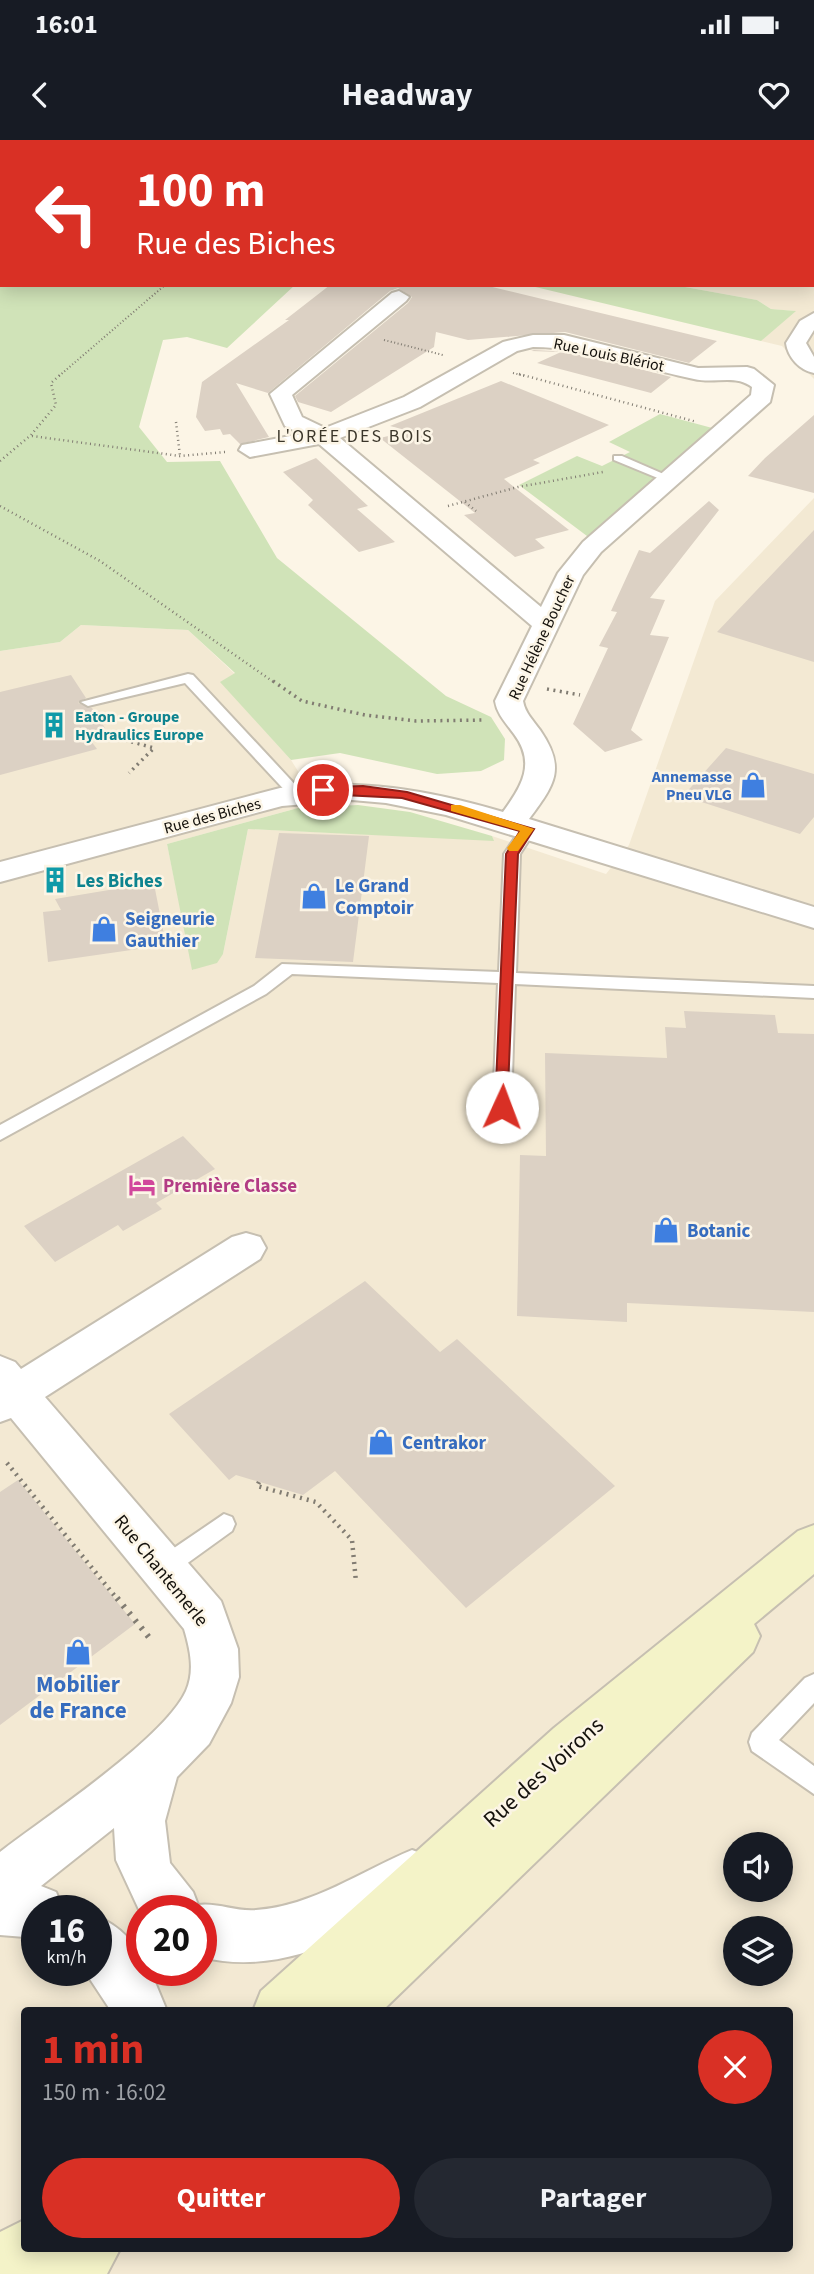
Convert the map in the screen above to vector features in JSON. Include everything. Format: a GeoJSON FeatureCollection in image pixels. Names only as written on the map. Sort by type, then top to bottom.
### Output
{"type":"FeatureCollection","features":[{"type":"Feature","properties":{"kind":"street"},"geometry":{"type":"LineString","coordinates":[[399,297],[281,394],[295,423],[324,436],[545,624]]}},
{"type":"Feature","properties":{"kind":"street"},"geometry":{"type":"LineString","coordinates":[[814,319],[798,334],[795,345],[800,356],[814,367]]}},
{"type":"Feature","properties":{"kind":"street","name":"Rue Louis Blériot"},"geometry":{"type":"LineString","coordinates":[[250,450],[324,436],[412,402],[515,345],[551,340],[698,374],[769,362]]}},
{"type":"Feature","properties":{"kind":"street","name":"Rue Hélène Boucher"},"geometry":{"type":"LineString","coordinates":[[519,827],[544,766],[538,747],[509,705],[510,696],[545,624],[582,556],[765,392],[769,362]]}},
{"type":"Feature","properties":{"kind":"street","name":"Rue des Biches"},"geometry":{"type":"LineString","coordinates":[[0,872],[296,794],[337,790],[390,793],[519,827]]}},
{"type":"Feature","properties":{"kind":"street"},"geometry":{"type":"LineString","coordinates":[[519,827],[808,907]]}},
{"type":"Feature","properties":{"kind":"street","name":"Rue Chantemerle"},"geometry":{"type":"LineString","coordinates":[[0,1885],[178,1745],[202,1713],[213,1684],[216,1664],[215,1645],[204,1617],[5,1390],[246,1248]]}},
{"type":"Feature","properties":{"kind":"street","name":"Rue des Voirons"},"geometry":{"type":"LineString","coordinates":[[285,2007],[606,1716],[814,1546]]}},
{"type":"Feature","properties":{"kind":"street","name":"Rue des Voirons"},"geometry":{"type":"LineString","coordinates":[[346,2007],[699,1674],[814,1554]]}},
{"type":"Feature","properties":{"kind":"street","name":"Rue Chantemerle"},"geometry":{"type":"LineString","coordinates":[[158,1762],[143,1797],[138,1836],[147,1874],[160,1895]]}},
{"type":"Feature","properties":{"kind":"street"},"geometry":{"type":"LineString","coordinates":[[217,1936],[246,1939],[276,1935],[302,1927],[446,1860]]}},
{"type":"Feature","properties":{"kind":"street"},"geometry":{"type":"LineString","coordinates":[[0,1908],[21,1910]]}},
{"type":"Feature","properties":{"kind":"street"},"geometry":{"type":"LineString","coordinates":[[112,1963],[127,1982],[137,2007]]}},
{"type":"Feature","properties":{"kind":"street"},"geometry":{"type":"LineString","coordinates":[[0,2274],[23,2252]]}},
{"type":"Feature","properties":{"kind":"street"},"geometry":{"type":"LineString","coordinates":[[63,2274],[87,2252]]}},
{"type":"Feature","properties":{"kind":"lane"},"geometry":{"type":"LineString","coordinates":[[618,458],[669,478]]}},
{"type":"Feature","properties":{"kind":"lane"},"geometry":{"type":"LineString","coordinates":[[89,702],[188,678],[296,794]]}},
{"type":"Feature","properties":{"kind":"lane"},"geometry":{"type":"LineString","coordinates":[[502,1107],[512,854],[519,827]]}},
{"type":"Feature","properties":{"kind":"lane"},"geometry":{"type":"LineString","coordinates":[[0,1133],[260,990],[288,968],[814,992]]}},
{"type":"Feature","properties":{"kind":"lane"},"geometry":{"type":"LineString","coordinates":[[163,1569],[224,1524]]}},
{"type":"Feature","properties":{"kind":"lane"},"geometry":{"type":"LineString","coordinates":[[814,1686],[761,1742],[814,1781]]}},
{"type":"Feature","properties":{"kind":"path"},"geometry":{"type":"LineString","coordinates":[[0,461],[31,435],[56,405],[51,383],[163,287]]}},
{"type":"Feature","properties":{"kind":"path"},"geometry":{"type":"LineString","coordinates":[[355,332],[725,429]]}},
{"type":"Feature","properties":{"kind":"path"},"geometry":{"type":"LineString","coordinates":[[176,422],[180,456]]}},
{"type":"Feature","properties":{"kind":"path"},"geometry":{"type":"LineString","coordinates":[[31,435],[180,456],[250,450]]}},
{"type":"Feature","properties":{"kind":"path"},"geometry":{"type":"LineString","coordinates":[[417,515],[518,487],[638,466]]}},
{"type":"Feature","properties":{"kind":"path"},"geometry":{"type":"LineString","coordinates":[[464,502],[476,511]]}},
{"type":"Feature","properties":{"kind":"path"},"geometry":{"type":"LineString","coordinates":[[0,506],[100,561],[302,701],[365,715],[416,722],[515,717]]}},
{"type":"Feature","properties":{"kind":"path"},"geometry":{"type":"LineString","coordinates":[[100,733],[154,748],[129,773]]}},
{"type":"Feature","properties":{"kind":"path"},"geometry":{"type":"LineString","coordinates":[[7,1462],[152,1641]]}},
{"type":"Feature","properties":{"kind":"path"},"geometry":{"type":"LineString","coordinates":[[259,1482],[257,1486],[318,1505],[352,1540],[356,1582]]}},
{"type":"Feature","properties":{"kind":"shaded area"},"geometry":{"type":"Polygon","coordinates":[[[685,287],[814,287],[814,379],[782,346],[761,341],[795,311],[771,309],[757,300],[685,287]]]}},
{"type":"Feature","properties":{"kind":"shaded area"},"geometry":{"type":"Polygon","coordinates":[[[814,498],[814,2274],[0,2274],[0,651],[60,642],[81,625],[188,630],[235,674],[221,682],[291,760],[320,806],[298,808],[167,844],[193,970],[223,954],[248,829],[493,840],[492,836],[606,874],[629,845],[715,601],[814,498]]]}},
{"type":"Feature","properties":{"kind":"green space"},"geometry":{"type":"Polygon","coordinates":[[[0,287],[293,287],[227,348],[187,337],[163,340],[139,427],[167,462],[220,461],[277,558],[446,696],[491,717],[505,739],[504,760],[481,771],[437,774],[340,753],[291,760],[220,682],[235,673],[188,630],[81,625],[60,642],[0,651],[0,287]]]}},
{"type":"Feature","properties":{"kind":"green space"},"geometry":{"type":"Polygon","coordinates":[[[535,287],[685,287],[757,300],[771,309],[796,311],[761,341],[535,287]]]}},
{"type":"Feature","properties":{"kind":"green space"},"geometry":{"type":"Polygon","coordinates":[[[660,414],[716,429],[591,539],[519,485],[577,456],[602,466],[630,452],[609,442],[660,414]]]}},
{"type":"Feature","properties":{"kind":"green space"},"geometry":{"type":"Polygon","coordinates":[[[358,805],[410,812],[492,836],[494,841],[248,829],[223,954],[217,963],[192,970],[167,844],[298,808],[358,805]]]}},
{"type":"Feature","properties":{"kind":"building"},"geometry":{"type":"Polygon","coordinates":[[[327,287],[492,287],[717,341],[689,363],[565,332],[468,340],[436,332],[434,347],[331,412],[298,402],[295,396],[408,303],[412,297],[398,288],[390,291],[268,393],[236,383],[269,437],[240,444],[230,434],[223,435],[220,429],[205,431],[196,417],[202,382],[289,320],[285,320],[327,287]]]}},
{"type":"Feature","properties":{"kind":"building"},"geometry":{"type":"Polygon","coordinates":[[[561,352],[593,357],[671,377],[651,393],[537,363],[561,352]]]}},
{"type":"Feature","properties":{"kind":"building"},"geometry":{"type":"Polygon","coordinates":[[[501,381],[609,425],[533,460],[540,463],[504,479],[569,530],[535,539],[545,548],[515,557],[464,515],[475,513],[380,438],[409,431],[390,426],[501,381]]]}},
{"type":"Feature","properties":{"kind":"building"},"geometry":{"type":"Polygon","coordinates":[[[814,415],[814,493],[748,476],[765,458],[814,415]]]}},
{"type":"Feature","properties":{"kind":"building"},"geometry":{"type":"Polygon","coordinates":[[[316,458],[368,506],[357,509],[395,542],[359,552],[308,505],[313,500],[283,472],[316,458]]]}},
{"type":"Feature","properties":{"kind":"building"},"geometry":{"type":"Polygon","coordinates":[[[709,501],[719,510],[650,598],[665,600],[650,635],[669,637],[631,730],[643,740],[605,752],[573,724],[608,648],[599,646],[617,612],[611,611],[639,550],[650,553],[709,501]]]}},
{"type":"Feature","properties":{"kind":"building"},"geometry":{"type":"Polygon","coordinates":[[[814,530],[814,662],[717,632],[814,530]]]}},
{"type":"Feature","properties":{"kind":"building","name":"Eaton - Groupe Hydraulics Europe"},"geometry":{"type":"Polygon","coordinates":[[[71,675],[86,698],[78,703],[92,708],[105,728],[91,741],[97,749],[0,775],[0,692],[71,675]]]}},
{"type":"Feature","properties":{"kind":"building","name":"Annemasse Pneu VLG"},"geometry":{"type":"Polygon","coordinates":[[[726,748],[814,774],[814,817],[800,834],[683,796],[726,748]]]}},
{"type":"Feature","properties":{"kind":"building","name":"Le Grand Comptoir"},"geometry":{"type":"Polygon","coordinates":[[[279,833],[369,836],[353,962],[255,958],[279,833]]]}},
{"type":"Feature","properties":{"kind":"building","name":"Seigneurie Gauthier"},"geometry":{"type":"Polygon","coordinates":[[[139,885],[155,889],[166,945],[48,962],[43,912],[61,910],[55,899],[139,885]]]}},
{"type":"Feature","properties":{"kind":"building","name":"Botanic"},"geometry":{"type":"Polygon","coordinates":[[[684,1011],[775,1015],[778,1033],[814,1034],[814,1312],[627,1303],[627,1322],[517,1316],[520,1155],[546,1156],[545,1053],[667,1058],[665,1027],[686,1028],[684,1011]]]}},
{"type":"Feature","properties":{"kind":"building","name":"Première Classe"},"geometry":{"type":"Polygon","coordinates":[[[183,1136],[215,1169],[156,1203],[162,1209],[123,1231],[118,1225],[55,1262],[24,1226],[183,1136]]]}},
{"type":"Feature","properties":{"kind":"building","name":"Centrakor"},"geometry":{"type":"Polygon","coordinates":[[[365,1281],[440,1352],[457,1339],[615,1486],[466,1608],[335,1471],[303,1495],[236,1475],[229,1480],[169,1414],[365,1281]]]}},
{"type":"Feature","properties":{"kind":"building"},"geometry":{"type":"Polygon","coordinates":[[[18,1480],[135,1624],[0,1725],[0,1492],[18,1480]]]}},
{"type":"Feature","properties":{"kind":"slow traffic"},"geometry":{"type":"LineString","coordinates":[[456,808],[528,829],[514,848]]}},
{"type":"Feature","properties":{"kind":"place","name":"Eaton - Groupe Hydraulics Europe"},"geometry":{"type":"Point","coordinates":[54,725]}},
{"type":"Feature","properties":{"kind":"place","name":"Annemasse Pneu VLG"},"geometry":{"type":"Point","coordinates":[753,785]}},
{"type":"Feature","properties":{"kind":"place","name":"Les Biches"},"geometry":{"type":"Point","coordinates":[55,880]}},
{"type":"Feature","properties":{"kind":"place","name":"Le Grand Comptoir"},"geometry":{"type":"Point","coordinates":[314,896]}},
{"type":"Feature","properties":{"kind":"place","name":"Seigneurie Gauthier"},"geometry":{"type":"Point","coordinates":[104,929]}},
{"type":"Feature","properties":{"kind":"place","name":"Première Classe"},"geometry":{"type":"Point","coordinates":[142,1185]}},
{"type":"Feature","properties":{"kind":"place","name":"Botanic"},"geometry":{"type":"Point","coordinates":[666,1230]}},
{"type":"Feature","properties":{"kind":"place","name":"Centrakor"},"geometry":{"type":"Point","coordinates":[381,1442]}},
{"type":"Feature","properties":{"kind":"place","name":"Mobilier de France"},"geometry":{"type":"Point","coordinates":[78,1652]}},
{"type":"Feature","properties":{"kind":"district","name":"L'ORÉE DES BOIS"},"geometry":{"type":"Point","coordinates":[355,436]}},
{"type":"Feature","properties":{"kind":"route"},"geometry":{"type":"LineString","coordinates":[[323,790],[363,790],[402,795],[528,829],[514,846],[512,854],[502,1107]]}}]}
